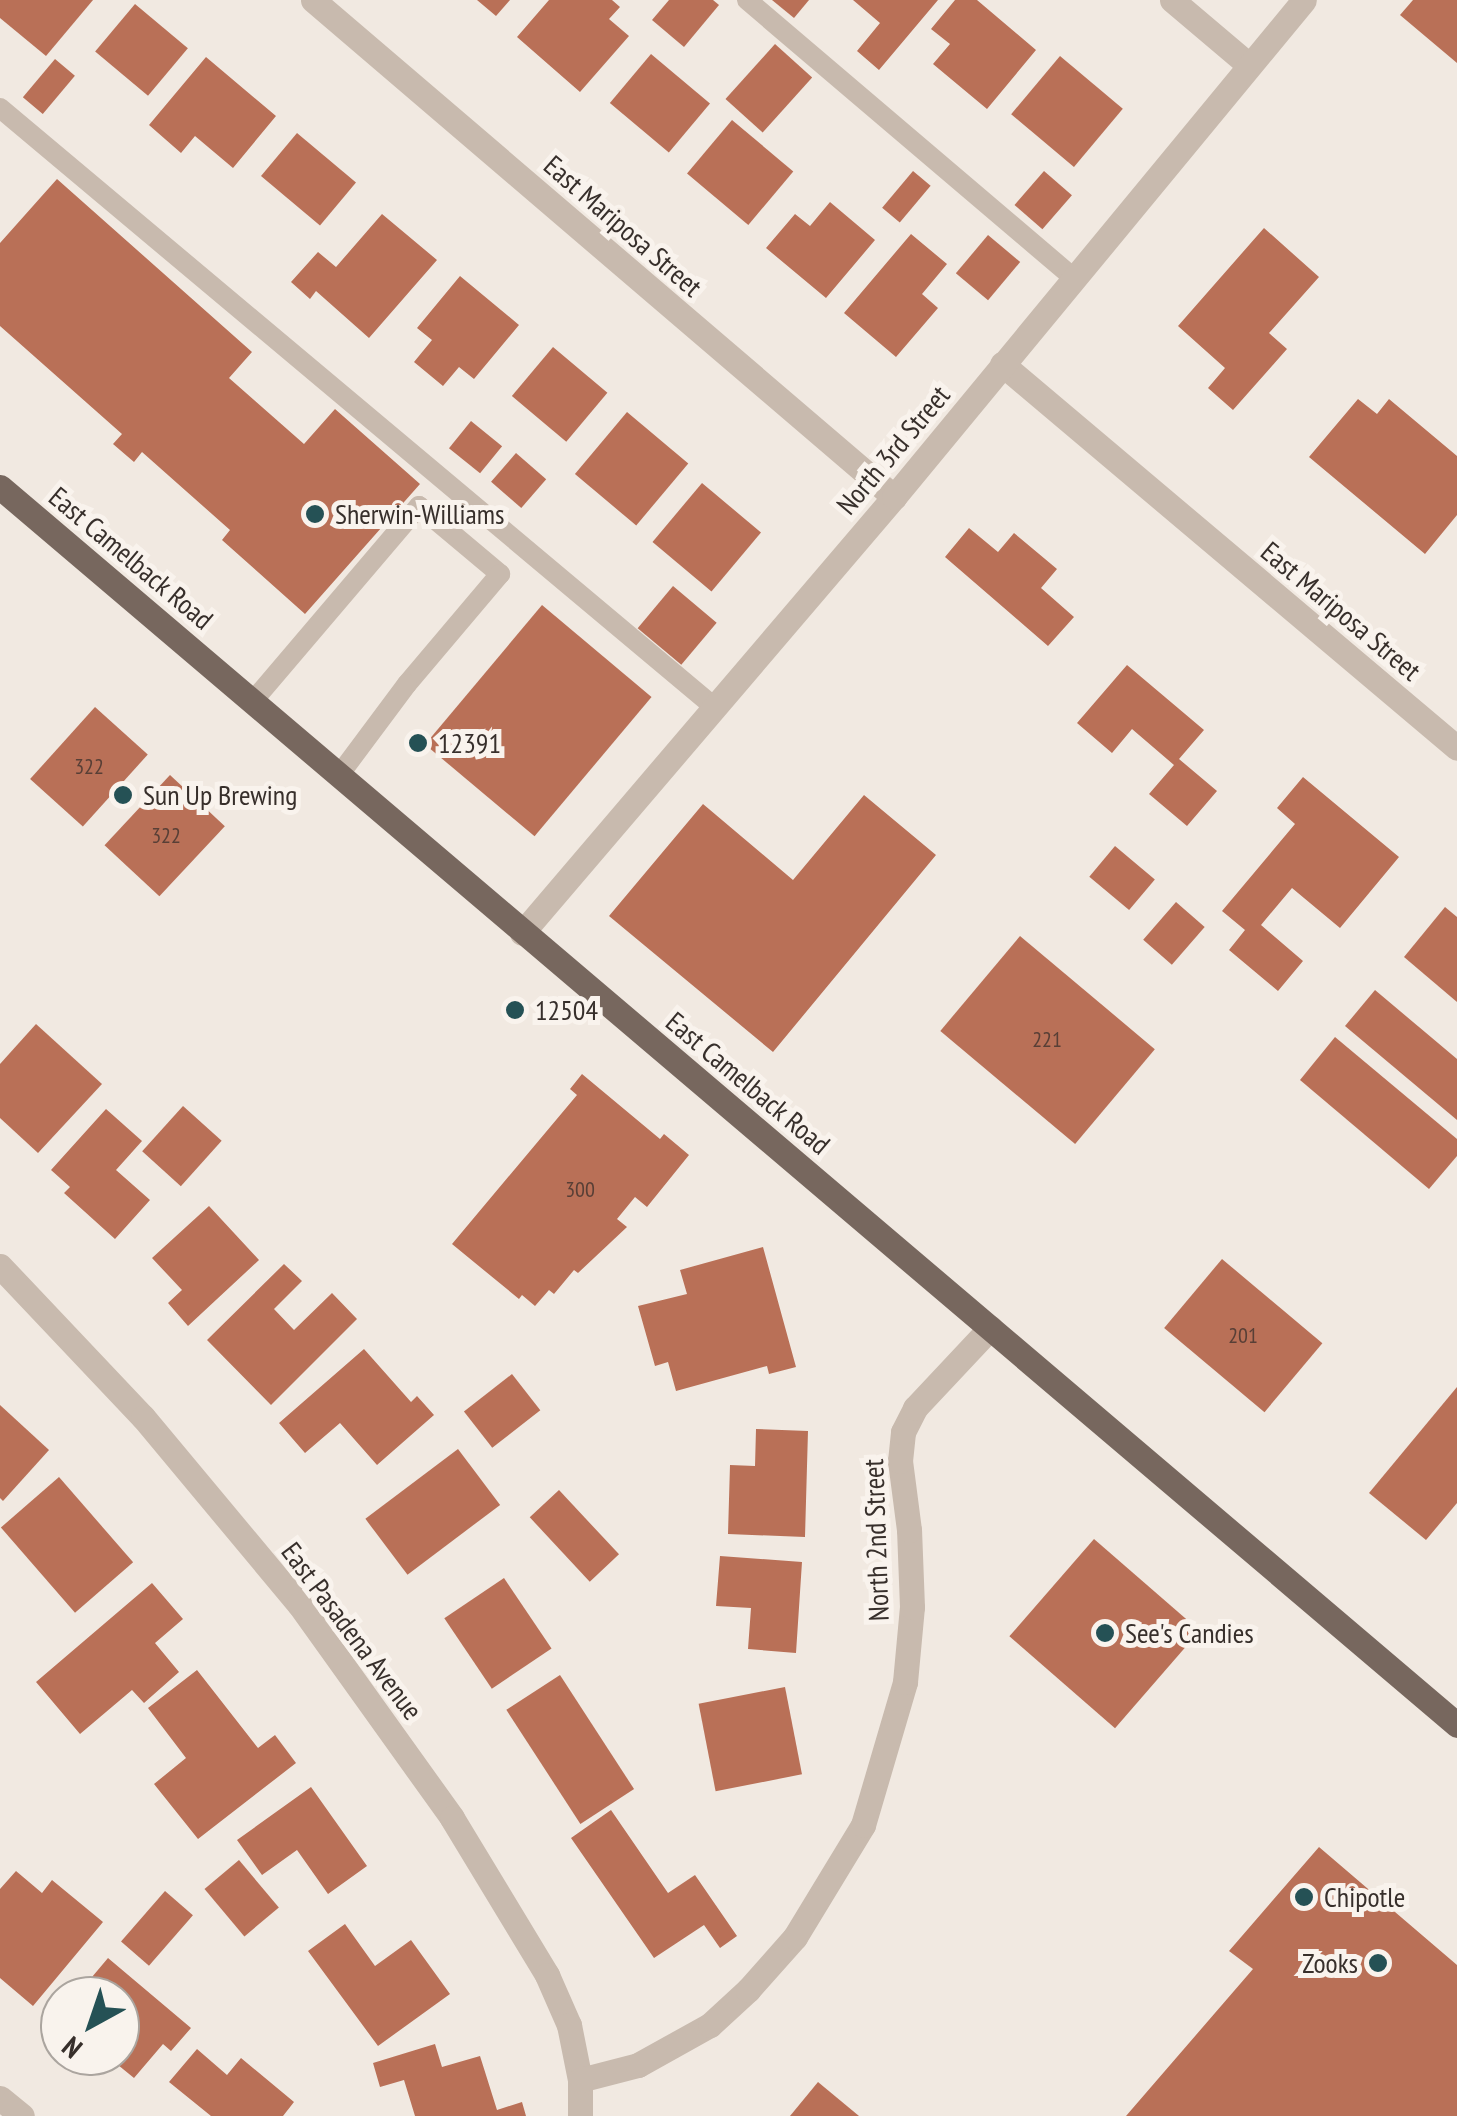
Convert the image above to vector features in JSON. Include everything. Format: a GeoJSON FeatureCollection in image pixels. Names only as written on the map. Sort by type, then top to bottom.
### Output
{"type":"FeatureCollection","features":[{"type":"Feature","properties":{"kind":"main road","name":"East Camelback Road"},"geometry":{"type":"LineString","coordinates":[[0,487],[1457,1725]]}},
{"type":"Feature","properties":{"kind":"street","name":"East Mariposa Street"},"geometry":{"type":"LineString","coordinates":[[313,0],[894,497]]}},
{"type":"Feature","properties":{"kind":"street"},"geometry":{"type":"LineString","coordinates":[[1172,0],[1249,65]]}},
{"type":"Feature","properties":{"kind":"street","name":"North 3rd Street"},"geometry":{"type":"LineString","coordinates":[[522,933],[894,497],[1304,0]]}},
{"type":"Feature","properties":{"kind":"street","name":"East Mariposa Street"},"geometry":{"type":"LineString","coordinates":[[1002,364],[1457,748]]}},
{"type":"Feature","properties":{"kind":"street","name":"East Pasadena Avenue"},"geometry":{"type":"LineString","coordinates":[[0,1266],[142,1417],[299,1604],[452,1818],[547,1974],[568,2025],[580,2080]]}},
{"type":"Feature","properties":{"kind":"street","name":"North 2nd Street"},"geometry":{"type":"LineString","coordinates":[[580,2080],[638,2065],[710,2026],[794,1937],[863,1825],[904,1682],[912,1607],[909,1530],[900,1461],[904,1432],[915,1408],[990,1328]]}},
{"type":"Feature","properties":{"kind":"street"},"geometry":{"type":"LineString","coordinates":[[580,2080],[580,2116]]}},
{"type":"Feature","properties":{"kind":"street"},"geometry":{"type":"LineString","coordinates":[[0,2098],[22,2116]]}},
{"type":"Feature","properties":{"kind":"lane"},"geometry":{"type":"LineString","coordinates":[[747,0],[1072,277]]}},
{"type":"Feature","properties":{"kind":"lane"},"geometry":{"type":"LineString","coordinates":[[0,108],[714,707]]}},
{"type":"Feature","properties":{"kind":"lane"},"geometry":{"type":"LineString","coordinates":[[253,701],[419,506],[500,574],[407,684],[340,774]]}},
{"type":"Feature","properties":{"kind":"building"},"geometry":{"type":"Polygon","coordinates":[[[0,0],[93,0],[46,56],[0,18],[0,0]]]}},
{"type":"Feature","properties":{"kind":"building"},"geometry":{"type":"Polygon","coordinates":[[[477,0],[510,0],[496,16],[477,0]]]}},
{"type":"Feature","properties":{"kind":"building"},"geometry":{"type":"Polygon","coordinates":[[[549,0],[612,0],[620,7],[609,19],[629,36],[580,92],[517,37],[549,0]]]}},
{"type":"Feature","properties":{"kind":"building"},"geometry":{"type":"Polygon","coordinates":[[[669,0],[713,0],[719,5],[684,47],[652,20],[669,0]]]}},
{"type":"Feature","properties":{"kind":"building"},"geometry":{"type":"Polygon","coordinates":[[[772,0],[809,0],[794,18],[772,0]]]}},
{"type":"Feature","properties":{"kind":"building"},"geometry":{"type":"Polygon","coordinates":[[[853,0],[938,0],[879,70],[857,51],[880,23],[853,0]]]}},
{"type":"Feature","properties":{"kind":"building"},"geometry":{"type":"Polygon","coordinates":[[[955,0],[977,0],[1036,50],[987,109],[933,64],[950,44],[931,29],[955,0]]]}},
{"type":"Feature","properties":{"kind":"building"},"geometry":{"type":"Polygon","coordinates":[[[1413,0],[1457,0],[1457,63],[1400,15],[1413,0]]]}},
{"type":"Feature","properties":{"kind":"building"},"geometry":{"type":"Polygon","coordinates":[[[135,4],[188,48],[148,96],[95,51],[135,4]]]}},
{"type":"Feature","properties":{"kind":"building"},"geometry":{"type":"Polygon","coordinates":[[[775,44],[812,77],[763,132],[725,99],[775,44]]]}},
{"type":"Feature","properties":{"kind":"building"},"geometry":{"type":"Polygon","coordinates":[[[651,54],[710,103],[669,153],[610,103],[651,54]]]}},
{"type":"Feature","properties":{"kind":"building"},"geometry":{"type":"Polygon","coordinates":[[[1060,56],[1123,109],[1074,167],[1011,114],[1060,56]]]}},
{"type":"Feature","properties":{"kind":"building"},"geometry":{"type":"Polygon","coordinates":[[[206,57],[276,116],[233,168],[195,136],[181,153],[149,125],[206,57]]]}},
{"type":"Feature","properties":{"kind":"building"},"geometry":{"type":"Polygon","coordinates":[[[55,59],[75,76],[43,114],[23,97],[55,59]]]}},
{"type":"Feature","properties":{"kind":"building"},"geometry":{"type":"Polygon","coordinates":[[[732,120],[793,171],[748,225],[687,174],[732,120]]]}},
{"type":"Feature","properties":{"kind":"building"},"geometry":{"type":"Polygon","coordinates":[[[297,133],[356,182],[320,225],[261,176],[297,133]]]}},
{"type":"Feature","properties":{"kind":"building"},"geometry":{"type":"Polygon","coordinates":[[[913,171],[931,186],[900,223],[882,208],[913,171]]]}},
{"type":"Feature","properties":{"kind":"building"},"geometry":{"type":"Polygon","coordinates":[[[1044,171],[1072,195],[1042,229],[1014,205],[1044,171]]]}},
{"type":"Feature","properties":{"kind":"building"},"geometry":{"type":"Polygon","coordinates":[[[57,179],[252,352],[229,378],[304,444],[335,409],[420,484],[305,614],[222,540],[230,530],[142,452],[134,462],[113,444],[122,434],[0,326],[0,243],[57,179]]]}},
{"type":"Feature","properties":{"kind":"building"},"geometry":{"type":"Polygon","coordinates":[[[830,202],[875,240],[826,298],[766,248],[795,214],[810,226],[830,202]]]}},
{"type":"Feature","properties":{"kind":"building"},"geometry":{"type":"Polygon","coordinates":[[[382,214],[437,260],[369,338],[316,291],[310,299],[291,282],[318,252],[336,267],[382,214]]]}},
{"type":"Feature","properties":{"kind":"building"},"geometry":{"type":"Polygon","coordinates":[[[1264,228],[1319,277],[1269,333],[1287,349],[1233,410],[1208,388],[1225,368],[1178,326],[1264,228]]]}},
{"type":"Feature","properties":{"kind":"building"},"geometry":{"type":"Polygon","coordinates":[[[911,234],[947,264],[922,294],[938,308],[896,357],[844,313],[911,234]]]}},
{"type":"Feature","properties":{"kind":"building"},"geometry":{"type":"Polygon","coordinates":[[[988,235],[1020,262],[988,300],[956,273],[988,235]]]}},
{"type":"Feature","properties":{"kind":"building"},"geometry":{"type":"Polygon","coordinates":[[[460,276],[519,325],[474,379],[459,367],[443,386],[414,362],[432,340],[417,328],[460,276]]]}},
{"type":"Feature","properties":{"kind":"building"},"geometry":{"type":"Polygon","coordinates":[[[553,347],[607,393],[566,442],[512,396],[553,347]]]}},
{"type":"Feature","properties":{"kind":"building"},"geometry":{"type":"Polygon","coordinates":[[[1358,399],[1377,414],[1389,399],[1457,456],[1457,515],[1425,554],[1309,457],[1358,399]]]}},
{"type":"Feature","properties":{"kind":"building"},"geometry":{"type":"Polygon","coordinates":[[[627,412],[688,463],[636,525],[575,474],[627,412]]]}},
{"type":"Feature","properties":{"kind":"building"},"geometry":{"type":"Polygon","coordinates":[[[471,421],[502,446],[480,473],[449,448],[471,421]]]}},
{"type":"Feature","properties":{"kind":"building"},"geometry":{"type":"Polygon","coordinates":[[[516,453],[546,479],[521,508],[491,482],[516,453]]]}},
{"type":"Feature","properties":{"kind":"building"},"geometry":{"type":"Polygon","coordinates":[[[702,483],[761,532],[711,591],[653,542],[702,483]]]}},
{"type":"Feature","properties":{"kind":"building"},"geometry":{"type":"Polygon","coordinates":[[[969,528],[998,552],[1014,533],[1057,569],[1041,588],[1074,617],[1048,646],[945,557],[969,528]]]}},
{"type":"Feature","properties":{"kind":"building"},"geometry":{"type":"Polygon","coordinates":[[[673,586],[717,623],[681,665],[638,628],[673,586]]]}},
{"type":"Feature","properties":{"kind":"building"},"geometry":{"type":"Polygon","coordinates":[[[542,605],[652,697],[535,836],[425,744],[542,605]]]}},
{"type":"Feature","properties":{"kind":"building"},"geometry":{"type":"Polygon","coordinates":[[[1127,665],[1204,730],[1179,759],[1217,791],[1187,826],[1149,794],[1174,765],[1132,729],[1112,753],[1077,723],[1127,665]]]}},
{"type":"Feature","properties":{"kind":"building"},"geometry":{"type":"Polygon","coordinates":[[[95,707],[148,755],[83,827],[30,779],[95,707]]]}},
{"type":"Feature","properties":{"kind":"building"},"geometry":{"type":"Polygon","coordinates":[[[170,775],[225,826],[159,896],[105,845],[170,775]]]}},
{"type":"Feature","properties":{"kind":"building"},"geometry":{"type":"Polygon","coordinates":[[[1303,777],[1399,857],[1340,928],[1292,888],[1261,925],[1303,961],[1278,991],[1229,950],[1245,930],[1222,911],[1295,824],[1277,808],[1303,777]]]}},
{"type":"Feature","properties":{"kind":"building"},"geometry":{"type":"Polygon","coordinates":[[[864,795],[936,855],[773,1052],[609,916],[703,804],[793,880],[864,795]]]}},
{"type":"Feature","properties":{"kind":"building"},"geometry":{"type":"Polygon","coordinates":[[[1115,846],[1155,879],[1129,910],[1089,877],[1115,846]]]}},
{"type":"Feature","properties":{"kind":"building"},"geometry":{"type":"Polygon","coordinates":[[[1176,902],[1205,927],[1172,965],[1143,940],[1176,902]]]}},
{"type":"Feature","properties":{"kind":"building"},"geometry":{"type":"Polygon","coordinates":[[[1445,907],[1457,917],[1457,1002],[1404,957],[1445,907]]]}},
{"type":"Feature","properties":{"kind":"building"},"geometry":{"type":"Polygon","coordinates":[[[1020,936],[1155,1049],[1075,1144],[940,1031],[1020,936]]]}},
{"type":"Feature","properties":{"kind":"building"},"geometry":{"type":"Polygon","coordinates":[[[1375,990],[1457,1059],[1457,1120],[1345,1026],[1375,990]]]}},
{"type":"Feature","properties":{"kind":"building"},"geometry":{"type":"Polygon","coordinates":[[[36,1024],[102,1084],[38,1153],[0,1118],[0,1064],[36,1024]]]}},
{"type":"Feature","properties":{"kind":"building"},"geometry":{"type":"Polygon","coordinates":[[[1335,1037],[1457,1139],[1457,1156],[1429,1189],[1300,1080],[1335,1037]]]}},
{"type":"Feature","properties":{"kind":"building"},"geometry":{"type":"Polygon","coordinates":[[[582,1074],[660,1139],[664,1134],[689,1155],[647,1207],[635,1197],[617,1219],[627,1227],[578,1273],[574,1270],[554,1294],[549,1290],[535,1306],[522,1295],[519,1299],[452,1244],[577,1095],[570,1089],[582,1074]]]}},
{"type":"Feature","properties":{"kind":"building"},"geometry":{"type":"Polygon","coordinates":[[[183,1106],[222,1141],[181,1186],[142,1151],[183,1106]]]}},
{"type":"Feature","properties":{"kind":"building"},"geometry":{"type":"Polygon","coordinates":[[[106,1109],[142,1141],[116,1170],[150,1200],[115,1239],[64,1193],[70,1187],[51,1170],[106,1109]]]}},
{"type":"Feature","properties":{"kind":"building"},"geometry":{"type":"Polygon","coordinates":[[[209,1206],[259,1260],[188,1326],[168,1303],[182,1290],[152,1258],[209,1206]]]}},
{"type":"Feature","properties":{"kind":"building"},"geometry":{"type":"Polygon","coordinates":[[[763,1247],[796,1367],[769,1374],[767,1366],[676,1391],[668,1362],[655,1366],[638,1306],[687,1294],[680,1270],[763,1247]]]}},
{"type":"Feature","properties":{"kind":"building"},"geometry":{"type":"Polygon","coordinates":[[[1222,1259],[1322,1343],[1265,1412],[1164,1328],[1222,1259]]]}},
{"type":"Feature","properties":{"kind":"building"},"geometry":{"type":"Polygon","coordinates":[[[284,1264],[302,1281],[274,1309],[294,1330],[332,1293],[357,1319],[271,1405],[207,1340],[284,1264]]]}},
{"type":"Feature","properties":{"kind":"building"},"geometry":{"type":"Polygon","coordinates":[[[364,1349],[411,1402],[417,1396],[434,1415],[377,1465],[340,1423],[305,1453],[279,1423],[364,1349]]]}},
{"type":"Feature","properties":{"kind":"building"},"geometry":{"type":"Polygon","coordinates":[[[512,1374],[540,1410],[492,1448],[464,1412],[512,1374]]]}},
{"type":"Feature","properties":{"kind":"building"},"geometry":{"type":"Polygon","coordinates":[[[1457,1387],[1457,1503],[1426,1540],[1369,1493],[1457,1387]]]}},
{"type":"Feature","properties":{"kind":"building"},"geometry":{"type":"Polygon","coordinates":[[[0,1405],[49,1450],[3,1501],[0,1498],[0,1405]]]}},
{"type":"Feature","properties":{"kind":"building"},"geometry":{"type":"Polygon","coordinates":[[[756,1429],[808,1431],[805,1537],[728,1534],[730,1465],[755,1466],[756,1429]]]}},
{"type":"Feature","properties":{"kind":"building"},"geometry":{"type":"Polygon","coordinates":[[[458,1449],[500,1505],[407,1575],[365,1519],[458,1449]]]}},
{"type":"Feature","properties":{"kind":"building"},"geometry":{"type":"Polygon","coordinates":[[[59,1477],[133,1562],[75,1613],[1,1528],[59,1477]]]}},
{"type":"Feature","properties":{"kind":"building"},"geometry":{"type":"Polygon","coordinates":[[[559,1490],[619,1554],[590,1582],[530,1517],[559,1490]]]}},
{"type":"Feature","properties":{"kind":"building","name":"See's Candies"},"geometry":{"type":"Polygon","coordinates":[[[1094,1539],[1200,1631],[1115,1728],[1009,1636],[1094,1539]]]}},
{"type":"Feature","properties":{"kind":"building"},"geometry":{"type":"Polygon","coordinates":[[[720,1556],[802,1562],[796,1653],[748,1649],[751,1608],[716,1606],[720,1556]]]}},
{"type":"Feature","properties":{"kind":"building"},"geometry":{"type":"Polygon","coordinates":[[[504,1578],[552,1648],[492,1689],[444,1618],[504,1578]]]}},
{"type":"Feature","properties":{"kind":"building"},"geometry":{"type":"Polygon","coordinates":[[[152,1583],[183,1619],[155,1643],[179,1672],[144,1703],[132,1690],[80,1734],[36,1682],[152,1583]]]}},
{"type":"Feature","properties":{"kind":"building"},"geometry":{"type":"Polygon","coordinates":[[[197,1670],[258,1748],[275,1735],[296,1763],[198,1839],[154,1784],[186,1758],[148,1708],[197,1670]]]}},
{"type":"Feature","properties":{"kind":"building"},"geometry":{"type":"Polygon","coordinates":[[[560,1675],[634,1789],[580,1824],[506,1710],[560,1675]]]}},
{"type":"Feature","properties":{"kind":"building"},"geometry":{"type":"Polygon","coordinates":[[[785,1687],[802,1774],[716,1791],[699,1704],[785,1687]]]}},
{"type":"Feature","properties":{"kind":"building"},"geometry":{"type":"Polygon","coordinates":[[[311,1787],[367,1866],[328,1894],[297,1850],[262,1875],[237,1840],[311,1787]]]}},
{"type":"Feature","properties":{"kind":"building"},"geometry":{"type":"Polygon","coordinates":[[[611,1810],[668,1893],[695,1875],[737,1936],[720,1948],[704,1925],[654,1958],[571,1838],[611,1810]]]}},
{"type":"Feature","properties":{"kind":"building"},"geometry":{"type":"Polygon","coordinates":[[[1319,1847],[1457,1965],[1457,2116],[1126,2116],[1253,1969],[1229,1951],[1319,1847]]]}},
{"type":"Feature","properties":{"kind":"building"},"geometry":{"type":"Polygon","coordinates":[[[239,1860],[279,1907],[244,1936],[205,1889],[239,1860]]]}},
{"type":"Feature","properties":{"kind":"building"},"geometry":{"type":"Polygon","coordinates":[[[16,1871],[42,1893],[52,1880],[103,1922],[58,1976],[40,1976],[40,1998],[33,2006],[0,1978],[0,1889],[16,1871]]]}},
{"type":"Feature","properties":{"kind":"building"},"geometry":{"type":"Polygon","coordinates":[[[165,1891],[193,1915],[149,1966],[121,1942],[165,1891]]]}},
{"type":"Feature","properties":{"kind":"building"},"geometry":{"type":"Polygon","coordinates":[[[345,1924],[375,1966],[411,1940],[450,1994],[378,2046],[308,1951],[345,1924]]]}},
{"type":"Feature","properties":{"kind":"building"},"geometry":{"type":"Polygon","coordinates":[[[108,1958],[129,1976],[93,1976],[108,1958]]]}},
{"type":"Feature","properties":{"kind":"building"},"geometry":{"type":"Polygon","coordinates":[[[140,1985],[191,2028],[171,2051],[163,2044],[140,2071],[140,1985]]]}},
{"type":"Feature","properties":{"kind":"building"},"geometry":{"type":"Polygon","coordinates":[[[435,2044],[442,2067],[480,2056],[497,2110],[522,2102],[526,2116],[415,2116],[404,2080],[380,2087],[373,2063],[435,2044]]]}},
{"type":"Feature","properties":{"kind":"building"},"geometry":{"type":"Polygon","coordinates":[[[197,2049],[227,2075],[241,2058],[294,2102],[283,2116],[211,2116],[169,2082],[197,2049]]]}},
{"type":"Feature","properties":{"kind":"building"},"geometry":{"type":"Polygon","coordinates":[[[818,2082],[859,2116],[790,2116],[818,2082]]]}},
{"type":"Feature","properties":{"kind":"place","name":"Sherwin-Williams"},"geometry":{"type":"Point","coordinates":[315,514]}},
{"type":"Feature","properties":{"kind":"place","name":"12391"},"geometry":{"type":"Point","coordinates":[418,743]}},
{"type":"Feature","properties":{"kind":"place","name":"Sun Up Brewing"},"geometry":{"type":"Point","coordinates":[123,795]}},
{"type":"Feature","properties":{"kind":"place","name":"12504"},"geometry":{"type":"Point","coordinates":[515,1010]}},
{"type":"Feature","properties":{"kind":"place","name":"See's Candies"},"geometry":{"type":"Point","coordinates":[1105,1633]}},
{"type":"Feature","properties":{"kind":"place","name":"Chipotle"},"geometry":{"type":"Point","coordinates":[1304,1897]}},
{"type":"Feature","properties":{"kind":"place","name":"Zooks"},"geometry":{"type":"Point","coordinates":[1378,1963]}}]}
